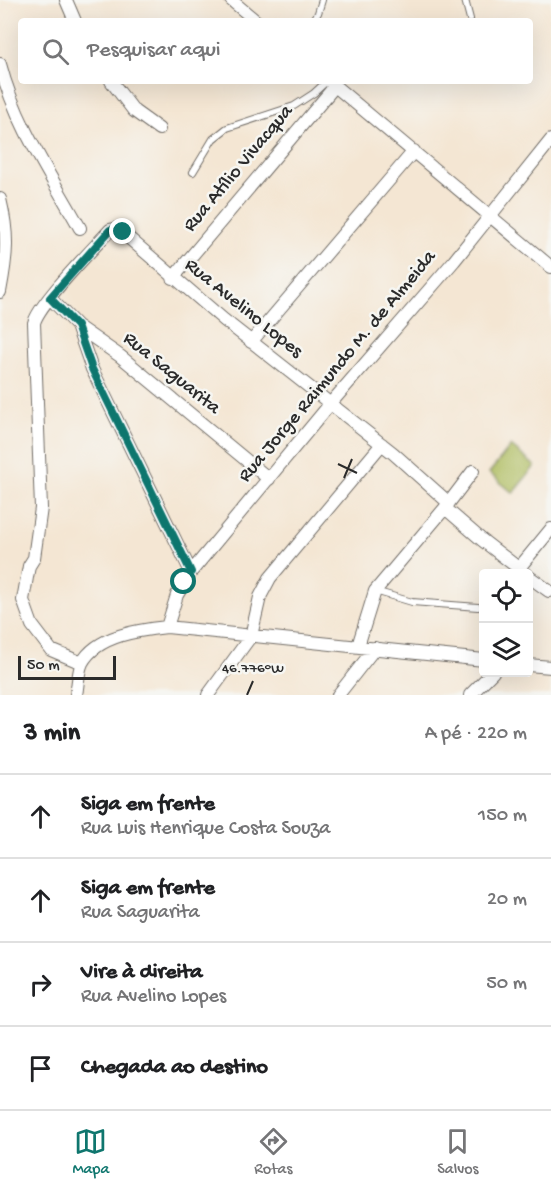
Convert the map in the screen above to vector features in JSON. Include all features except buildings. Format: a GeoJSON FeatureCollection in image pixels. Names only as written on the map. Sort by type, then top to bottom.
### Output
{"type":"FeatureCollection","features":[{"type":"Feature","properties":{"kind":"street"},"geometry":{"type":"LineString","coordinates":[[66,0],[74,18]]}},
{"type":"Feature","properties":{"kind":"street"},"geometry":{"type":"LineString","coordinates":[[231,0],[252,18]]}},
{"type":"Feature","properties":{"kind":"street"},"geometry":{"type":"LineString","coordinates":[[0,64],[7,90],[32,142],[80,228]]}},
{"type":"Feature","properties":{"kind":"street"},"geometry":{"type":"LineString","coordinates":[[113,84],[134,111],[159,129]]}},
{"type":"Feature","properties":{"kind":"street","name":"Rua Atílio Vivacqua"},"geometry":{"type":"LineString","coordinates":[[173,278],[329,84]]}},
{"type":"Feature","properties":{"kind":"street"},"geometry":{"type":"LineString","coordinates":[[331,84],[551,267]]}},
{"type":"Feature","properties":{"kind":"street","name":"Rua Jorge Raimundo M. de Almeida"},"geometry":{"type":"LineString","coordinates":[[166,627],[177,595],[191,572],[551,140]]}},
{"type":"Feature","properties":{"kind":"street"},"geometry":{"type":"LineString","coordinates":[[251,342],[414,151]]}},
{"type":"Feature","properties":{"kind":"street"},"geometry":{"type":"LineString","coordinates":[[0,199],[7,239],[7,254],[0,292]]}},
{"type":"Feature","properties":{"kind":"street","name":"Rua Avelino Lopes"},"geometry":{"type":"LineString","coordinates":[[50,298],[110,230],[116,229],[123,232],[173,278],[251,342],[382,444],[482,540],[520,569]]}},
{"type":"Feature","properties":{"kind":"street"},"geometry":{"type":"LineString","coordinates":[[50,298],[35,317],[34,323],[40,508],[34,558],[28,566],[23,600],[32,625],[51,650],[82,663]]}},
{"type":"Feature","properties":{"kind":"street","name":"Rua Saguarita"},"geometry":{"type":"LineString","coordinates":[[50,298],[77,326],[120,356],[269,479]]}},
{"type":"Feature","properties":{"kind":"street"},"geometry":{"type":"LineString","coordinates":[[77,326],[92,369],[191,572]]}},
{"type":"Feature","properties":{"kind":"street"},"geometry":{"type":"LineString","coordinates":[[208,695],[251,636],[260,597],[270,578],[382,444]]}},
{"type":"Feature","properties":{"kind":"street"},"geometry":{"type":"LineString","coordinates":[[358,646],[375,591],[447,506],[473,471]]}},
{"type":"Feature","properties":{"kind":"street"},"geometry":{"type":"LineString","coordinates":[[526,569],[551,529]]}},
{"type":"Feature","properties":{"kind":"street","name":"Rua Avelino Lopes"},"geometry":{"type":"LineString","coordinates":[[533,579],[549,591]]}},
{"type":"Feature","properties":{"kind":"street"},"geometry":{"type":"LineString","coordinates":[[76,695],[82,663],[93,651],[110,640],[131,632],[166,627],[479,660]]}},
{"type":"Feature","properties":{"kind":"street"},"geometry":{"type":"LineString","coordinates":[[338,695],[375,648]]}},
{"type":"Feature","properties":{"kind":"street"},"geometry":{"type":"LineString","coordinates":[[533,664],[551,666]]}},
{"type":"Feature","properties":{"kind":"street"},"geometry":{"type":"LineString","coordinates":[[470,695],[488,677]]}},
{"type":"Feature","properties":{"kind":"lane"},"geometry":{"type":"LineString","coordinates":[[315,18],[322,0]]}},
{"type":"Feature","properties":{"kind":"lane"},"geometry":{"type":"LineString","coordinates":[[465,0],[470,18]]}},
{"type":"Feature","properties":{"kind":"lane"},"geometry":{"type":"LineString","coordinates":[[193,172],[213,139],[227,128],[294,106],[328,84]]}},
{"type":"Feature","properties":{"kind":"lane"},"geometry":{"type":"LineString","coordinates":[[375,591],[412,602],[478,607]]}},
{"type":"Feature","properties":{"kind":"green space"},"geometry":{"type":"Polygon","coordinates":[[[511,446],[535,466],[513,493],[489,473],[511,446]]]}},
{"type":"Feature","properties":{"kind":"route"},"geometry":{"type":"LineString","coordinates":[[123,232],[116,229],[110,230],[50,298],[77,326],[92,369],[191,572],[184,582]]}}]}
